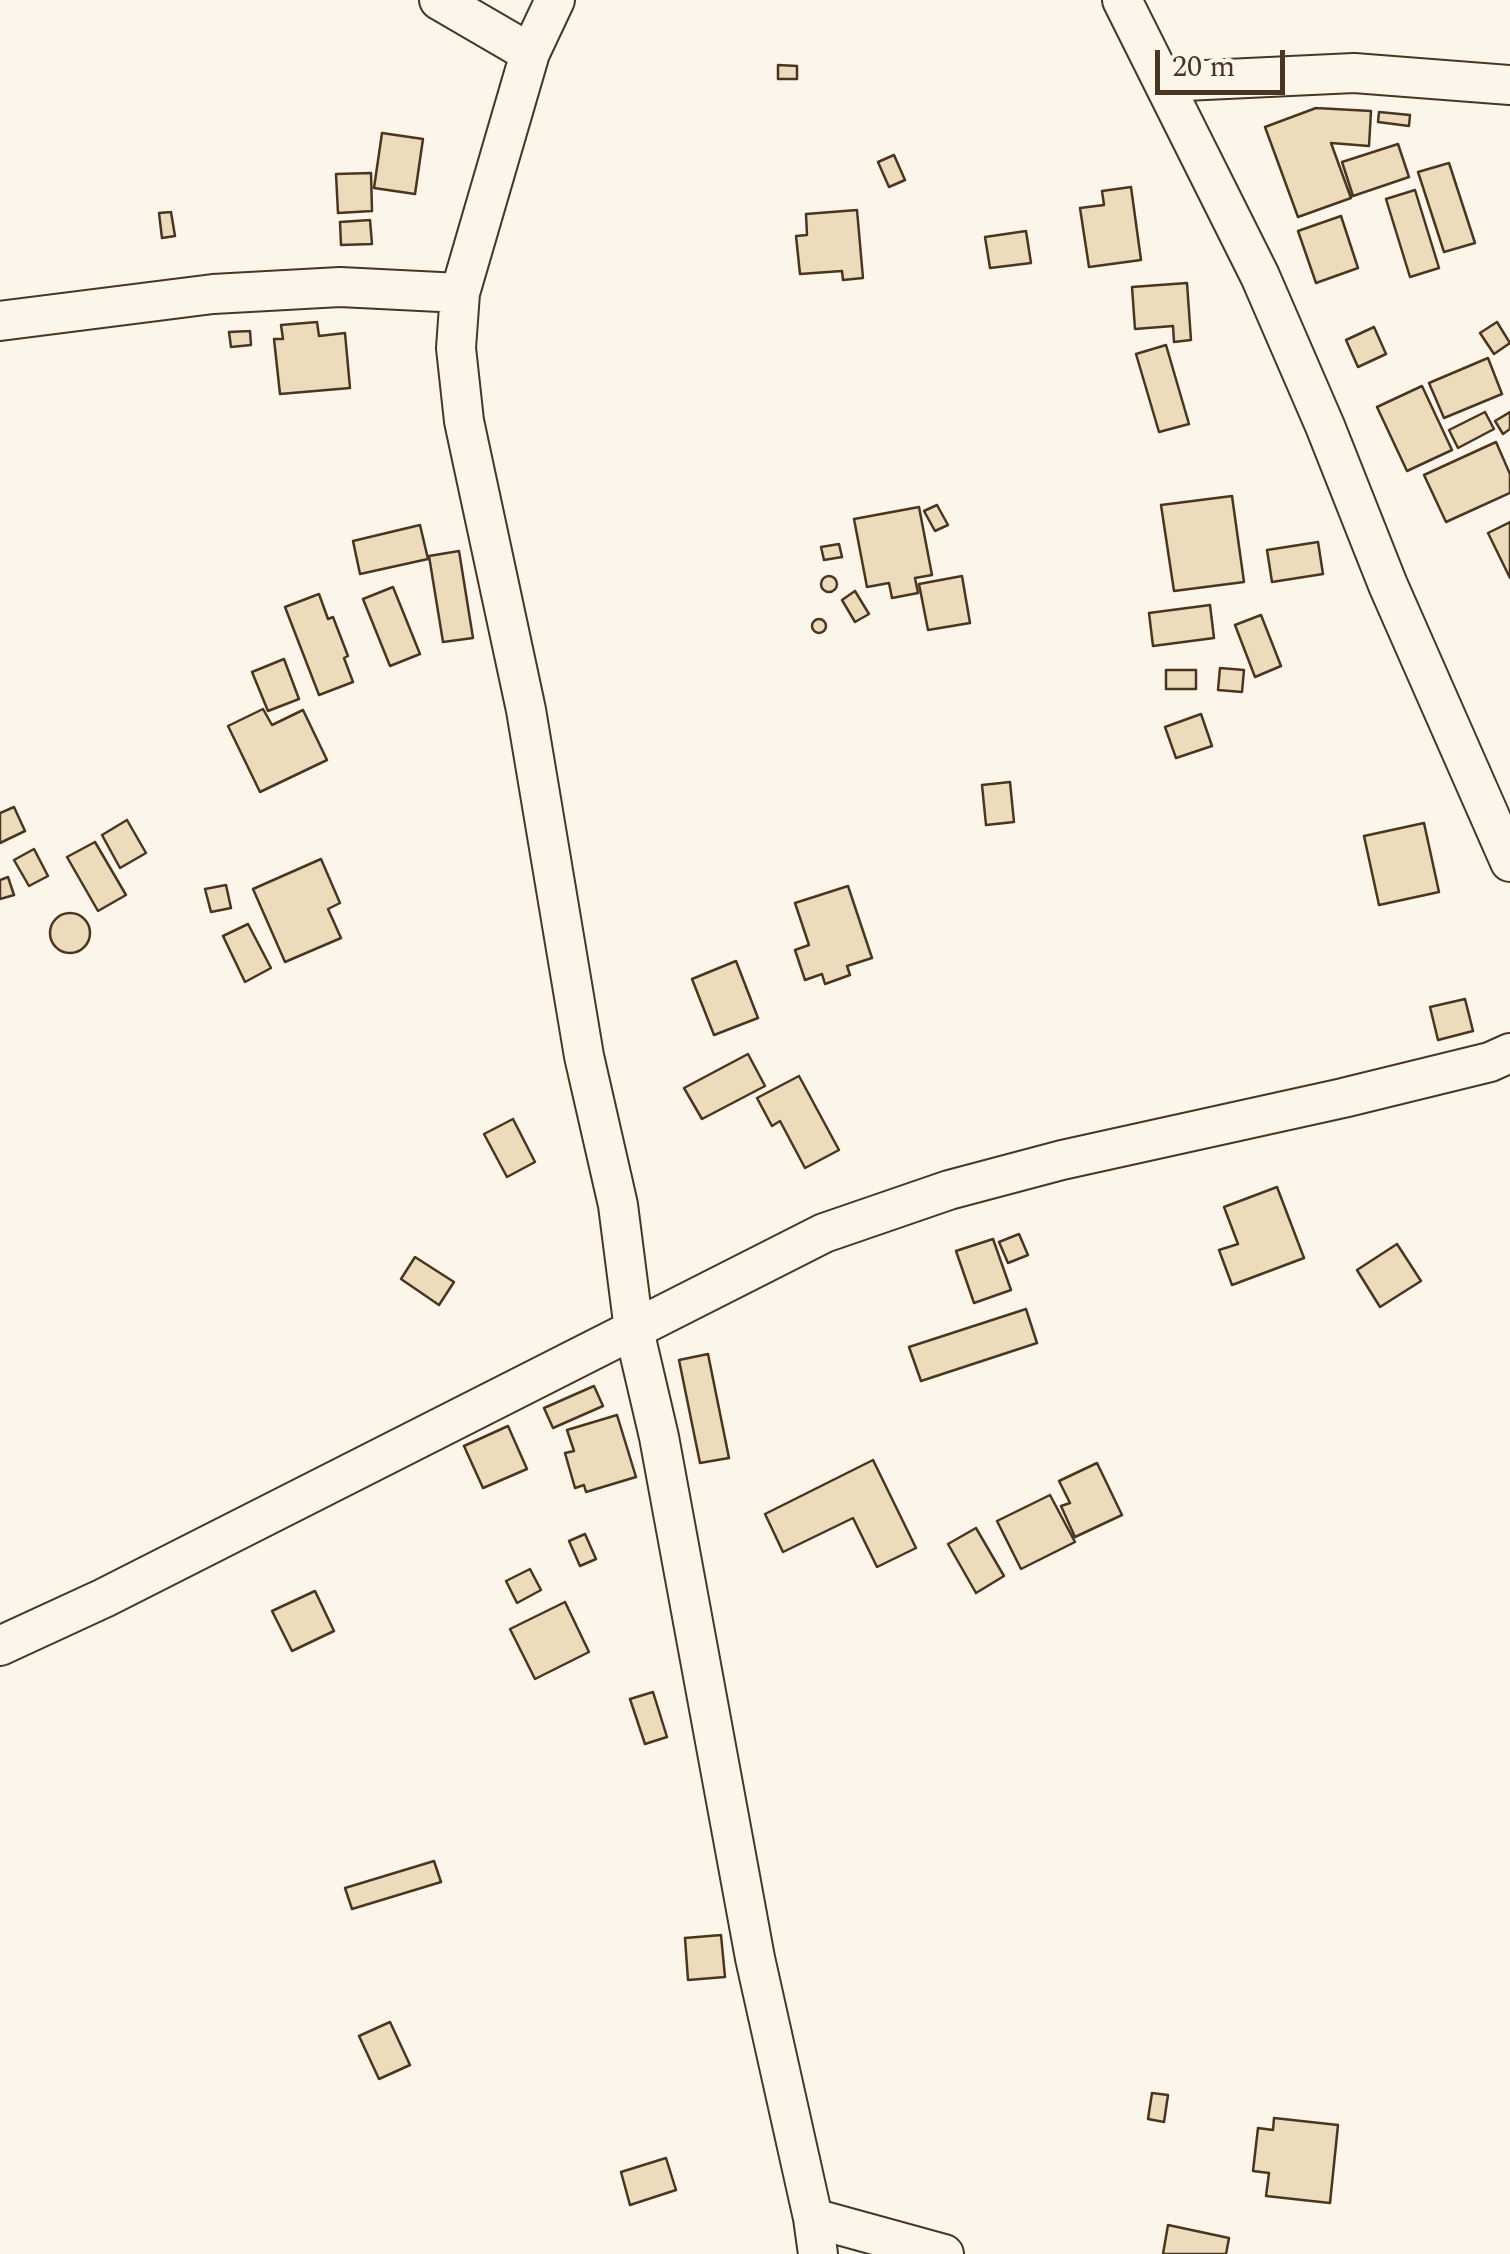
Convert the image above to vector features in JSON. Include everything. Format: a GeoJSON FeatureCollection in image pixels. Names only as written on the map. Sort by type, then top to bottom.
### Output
{"type":"FeatureCollection","features":[{"type":"Feature","properties":{"kind":"street"},"geometry":{"type":"LineString","coordinates":[[439,0],[530,53]]}},
{"type":"Feature","properties":{"kind":"street"},"geometry":{"type":"LineString","coordinates":[[555,0],[530,53],[460,293],[456,348],[464,421],[526,710],[584,1056],[618,1206],[634,1330],[660,1437],[755,1958],[815,2236],[944,2254]]}},
{"type":"Feature","properties":{"kind":"street"},"geometry":{"type":"LineString","coordinates":[[1122,0],[1267,292],[1388,585],[1510,862]]}},
{"type":"Feature","properties":{"kind":"street"},"geometry":{"type":"LineString","coordinates":[[1163,82],[1354,73],[1510,85]]}},
{"type":"Feature","properties":{"kind":"street"},"geometry":{"type":"LineString","coordinates":[[0,321],[214,294],[340,287],[460,293]]}},
{"type":"Feature","properties":{"kind":"street"},"geometry":{"type":"LineString","coordinates":[[0,1646],[104,1598],[824,1233],[949,1190],[1167,1134],[1380,1090],[1490,1062],[1510,1053]]}},
{"type":"Feature","properties":{"kind":"building"},"geometry":{"type":"Polygon","coordinates":[[[778,65],[797,66],[797,79],[778,79],[778,65]]]}},
{"type":"Feature","properties":{"kind":"building"},"geometry":{"type":"Polygon","coordinates":[[[1316,108],[1371,111],[1369,146],[1331,143],[1351,198],[1298,217],[1265,127],[1316,108]]]}},
{"type":"Feature","properties":{"kind":"building"},"geometry":{"type":"Polygon","coordinates":[[[1379,112],[1410,115],[1409,126],[1378,122],[1379,112]]]}},
{"type":"Feature","properties":{"kind":"building"},"geometry":{"type":"Polygon","coordinates":[[[382,133],[423,139],[415,194],[374,188],[382,133]]]}},
{"type":"Feature","properties":{"kind":"building"},"geometry":{"type":"Polygon","coordinates":[[[1398,144],[1409,177],[1353,196],[1342,162],[1398,144]]]}},
{"type":"Feature","properties":{"kind":"building"},"geometry":{"type":"Polygon","coordinates":[[[894,155],[905,180],[889,187],[878,162],[894,155]]]}},
{"type":"Feature","properties":{"kind":"building"},"geometry":{"type":"Polygon","coordinates":[[[1449,163],[1475,243],[1444,252],[1418,172],[1449,163]]]}},
{"type":"Feature","properties":{"kind":"building"},"geometry":{"type":"Polygon","coordinates":[[[371,173],[372,211],[338,213],[336,174],[371,173]]]}},
{"type":"Feature","properties":{"kind":"building"},"geometry":{"type":"Polygon","coordinates":[[[1131,187],[1141,260],[1089,267],[1080,208],[1104,205],[1102,191],[1131,187]]]}},
{"type":"Feature","properties":{"kind":"building"},"geometry":{"type":"Polygon","coordinates":[[[1415,190],[1439,268],[1410,277],[1386,199],[1415,190]]]}},
{"type":"Feature","properties":{"kind":"building"},"geometry":{"type":"Polygon","coordinates":[[[857,210],[863,278],[843,280],[842,271],[800,274],[796,236],[807,235],[806,214],[857,210]]]}},
{"type":"Feature","properties":{"kind":"building"},"geometry":{"type":"Polygon","coordinates":[[[171,212],[175,236],[162,238],[159,213],[171,212]]]}},
{"type":"Feature","properties":{"kind":"building"},"geometry":{"type":"Polygon","coordinates":[[[1341,216],[1358,268],[1316,283],[1298,231],[1341,216]]]}},
{"type":"Feature","properties":{"kind":"building"},"geometry":{"type":"Polygon","coordinates":[[[370,220],[372,244],[341,245],[340,222],[370,220]]]}},
{"type":"Feature","properties":{"kind":"building"},"geometry":{"type":"Polygon","coordinates":[[[1026,231],[1031,263],[990,268],[985,237],[1026,231]]]}},
{"type":"Feature","properties":{"kind":"building"},"geometry":{"type":"Polygon","coordinates":[[[1187,283],[1191,340],[1174,342],[1173,326],[1135,329],[1132,287],[1187,283]]]}},
{"type":"Feature","properties":{"kind":"building"},"geometry":{"type":"Polygon","coordinates":[[[317,322],[319,336],[345,333],[350,388],[280,394],[274,339],[283,339],[281,325],[317,322]]]}},
{"type":"Feature","properties":{"kind":"building"},"geometry":{"type":"Polygon","coordinates":[[[1497,322],[1510,343],[1494,354],[1480,333],[1497,322]]]}},
{"type":"Feature","properties":{"kind":"building"},"geometry":{"type":"Polygon","coordinates":[[[1374,327],[1386,354],[1358,367],[1346,340],[1374,327]]]}},
{"type":"Feature","properties":{"kind":"building"},"geometry":{"type":"Polygon","coordinates":[[[250,331],[251,345],[231,347],[229,332],[250,331]]]}},
{"type":"Feature","properties":{"kind":"building"},"geometry":{"type":"Polygon","coordinates":[[[1166,345],[1189,424],[1159,432],[1136,354],[1166,345]]]}},
{"type":"Feature","properties":{"kind":"building"},"geometry":{"type":"Polygon","coordinates":[[[1488,358],[1502,394],[1444,418],[1429,383],[1488,358]]]}},
{"type":"Feature","properties":{"kind":"building"},"geometry":{"type":"Polygon","coordinates":[[[1422,386],[1452,450],[1407,471],[1377,407],[1422,386]]]}},
{"type":"Feature","properties":{"kind":"building"},"geometry":{"type":"Polygon","coordinates":[[[1485,412],[1494,429],[1458,448],[1449,430],[1485,412]]]}},
{"type":"Feature","properties":{"kind":"building"},"geometry":{"type":"Polygon","coordinates":[[[1510,412],[1510,429],[1503,434],[1495,421],[1510,412]]]}},
{"type":"Feature","properties":{"kind":"building"},"geometry":{"type":"Polygon","coordinates":[[[1496,442],[1510,474],[1510,493],[1446,522],[1424,475],[1496,442]]]}},
{"type":"Feature","properties":{"kind":"building"},"geometry":{"type":"Polygon","coordinates":[[[1232,496],[1244,582],[1174,591],[1161,505],[1232,496]]]}},
{"type":"Feature","properties":{"kind":"building"},"geometry":{"type":"Polygon","coordinates":[[[937,505],[948,525],[935,531],[924,511],[937,505]]]}},
{"type":"Feature","properties":{"kind":"building"},"geometry":{"type":"Polygon","coordinates":[[[919,507],[932,575],[915,578],[918,593],[892,598],[889,583],[867,587],[854,519],[919,507]]]}},
{"type":"Feature","properties":{"kind":"building"},"geometry":{"type":"Polygon","coordinates":[[[1510,522],[1510,578],[1488,533],[1510,522]]]}},
{"type":"Feature","properties":{"kind":"building"},"geometry":{"type":"Polygon","coordinates":[[[420,525],[428,559],[360,574],[353,541],[420,525]]]}},
{"type":"Feature","properties":{"kind":"building"},"geometry":{"type":"Polygon","coordinates":[[[1318,542],[1323,574],[1272,582],[1267,550],[1318,542]]]}},
{"type":"Feature","properties":{"kind":"building"},"geometry":{"type":"Polygon","coordinates":[[[839,544],[842,557],[824,560],[821,547],[839,544]]]}},
{"type":"Feature","properties":{"kind":"building"},"geometry":{"type":"Polygon","coordinates":[[[459,551],[473,638],[443,642],[429,556],[459,551]]]}},
{"type":"Feature","properties":{"kind":"building"},"geometry":{"type":"Polygon","coordinates":[[[829,576],[837,584],[829,592],[821,584],[829,576]]]}},
{"type":"Feature","properties":{"kind":"building"},"geometry":{"type":"Polygon","coordinates":[[[962,576],[970,623],[928,630],[919,584],[962,576]]]}},
{"type":"Feature","properties":{"kind":"building"},"geometry":{"type":"Polygon","coordinates":[[[393,587],[420,654],[390,666],[363,599],[393,587]]]}},
{"type":"Feature","properties":{"kind":"building"},"geometry":{"type":"Polygon","coordinates":[[[855,591],[869,614],[855,622],[842,600],[855,591]]]}},
{"type":"Feature","properties":{"kind":"building"},"geometry":{"type":"Polygon","coordinates":[[[319,594],[328,619],[333,617],[353,682],[319,695],[285,607],[319,594]]]}},
{"type":"Feature","properties":{"kind":"building"},"geometry":{"type":"Polygon","coordinates":[[[1210,605],[1214,638],[1153,646],[1149,613],[1210,605]]]}},
{"type":"Feature","properties":{"kind":"building"},"geometry":{"type":"Polygon","coordinates":[[[1261,615],[1281,666],[1255,677],[1235,625],[1261,615]]]}},
{"type":"Feature","properties":{"kind":"building"},"geometry":{"type":"Polygon","coordinates":[[[819,619],[826,626],[819,633],[812,626],[819,619]]]}},
{"type":"Feature","properties":{"kind":"building"},"geometry":{"type":"Polygon","coordinates":[[[284,659],[299,699],[268,711],[252,672],[284,659]]]}},
{"type":"Feature","properties":{"kind":"building"},"geometry":{"type":"Polygon","coordinates":[[[1220,668],[1244,670],[1242,692],[1218,690],[1220,668]]]}},
{"type":"Feature","properties":{"kind":"building"},"geometry":{"type":"Polygon","coordinates":[[[1166,670],[1196,670],[1196,689],[1166,689],[1166,670]]]}},
{"type":"Feature","properties":{"kind":"building"},"geometry":{"type":"Polygon","coordinates":[[[263,709],[272,725],[303,710],[327,760],[260,792],[228,726],[263,709]]]}},
{"type":"Feature","properties":{"kind":"building"},"geometry":{"type":"Polygon","coordinates":[[[1201,714],[1212,746],[1176,758],[1165,727],[1201,714]]]}},
{"type":"Feature","properties":{"kind":"building"},"geometry":{"type":"Polygon","coordinates":[[[1010,782],[1014,822],[986,825],[982,785],[1010,782]]]}},
{"type":"Feature","properties":{"kind":"building"},"geometry":{"type":"Polygon","coordinates":[[[14,807],[25,831],[0,843],[0,813],[14,807]]]}},
{"type":"Feature","properties":{"kind":"building"},"geometry":{"type":"Polygon","coordinates":[[[127,820],[146,853],[120,868],[102,835],[127,820]]]}},
{"type":"Feature","properties":{"kind":"building"},"geometry":{"type":"Polygon","coordinates":[[[1424,823],[1439,892],[1379,905],[1364,836],[1424,823]]]}},
{"type":"Feature","properties":{"kind":"building"},"geometry":{"type":"Polygon","coordinates":[[[95,842],[126,895],[98,911],[67,857],[95,842]]]}},
{"type":"Feature","properties":{"kind":"building"},"geometry":{"type":"Polygon","coordinates":[[[34,849],[48,876],[29,886],[14,860],[34,849]]]}},
{"type":"Feature","properties":{"kind":"building"},"geometry":{"type":"Polygon","coordinates":[[[321,859],[340,903],[328,909],[341,938],[285,962],[253,889],[321,859]]]}},
{"type":"Feature","properties":{"kind":"building"},"geometry":{"type":"Polygon","coordinates":[[[8,877],[14,895],[0,899],[0,880],[8,877]]]}},
{"type":"Feature","properties":{"kind":"building"},"geometry":{"type":"Polygon","coordinates":[[[226,885],[231,908],[211,912],[205,889],[226,885]]]}},
{"type":"Feature","properties":{"kind":"building"},"geometry":{"type":"Polygon","coordinates":[[[848,886],[872,958],[847,966],[850,975],[825,984],[822,974],[805,980],[795,950],[809,945],[795,903],[848,886]]]}},
{"type":"Feature","properties":{"kind":"building"},"geometry":{"type":"Polygon","coordinates":[[[70,913],[84,919],[90,933],[84,947],[70,953],[56,947],[50,933],[56,919],[70,913]]]}},
{"type":"Feature","properties":{"kind":"building"},"geometry":{"type":"Polygon","coordinates":[[[248,924],[271,968],[245,982],[223,936],[248,924]]]}},
{"type":"Feature","properties":{"kind":"building"},"geometry":{"type":"Polygon","coordinates":[[[736,961],[758,1018],[714,1035],[692,979],[736,961]]]}},
{"type":"Feature","properties":{"kind":"building"},"geometry":{"type":"Polygon","coordinates":[[[1465,999],[1473,1031],[1438,1040],[1430,1007],[1465,999]]]}},
{"type":"Feature","properties":{"kind":"building"},"geometry":{"type":"Polygon","coordinates":[[[748,1054],[765,1086],[702,1119],[684,1088],[748,1054]]]}},
{"type":"Feature","properties":{"kind":"building"},"geometry":{"type":"Polygon","coordinates":[[[799,1076],[839,1150],[805,1168],[780,1121],[772,1126],[757,1098],[799,1076]]]}},
{"type":"Feature","properties":{"kind":"building"},"geometry":{"type":"Polygon","coordinates":[[[513,1119],[535,1162],[507,1177],[484,1134],[513,1119]]]}},
{"type":"Feature","properties":{"kind":"building"},"geometry":{"type":"Polygon","coordinates":[[[1277,1187],[1304,1258],[1232,1285],[1219,1250],[1238,1244],[1224,1207],[1277,1187]]]}},
{"type":"Feature","properties":{"kind":"building"},"geometry":{"type":"Polygon","coordinates":[[[1019,1234],[1028,1255],[1008,1263],[999,1242],[1019,1234]]]}},
{"type":"Feature","properties":{"kind":"building"},"geometry":{"type":"Polygon","coordinates":[[[993,1239],[1011,1290],[974,1303],[956,1251],[993,1239]]]}},
{"type":"Feature","properties":{"kind":"building"},"geometry":{"type":"Polygon","coordinates":[[[1397,1244],[1421,1281],[1380,1307],[1357,1270],[1397,1244]]]}},
{"type":"Feature","properties":{"kind":"building"},"geometry":{"type":"Polygon","coordinates":[[[415,1257],[454,1282],[439,1305],[401,1279],[415,1257]]]}},
{"type":"Feature","properties":{"kind":"building"},"geometry":{"type":"Polygon","coordinates":[[[1026,1309],[1037,1343],[921,1381],[909,1347],[1026,1309]]]}},
{"type":"Feature","properties":{"kind":"building"},"geometry":{"type":"Polygon","coordinates":[[[708,1354],[729,1458],[700,1463],[679,1360],[708,1354]]]}},
{"type":"Feature","properties":{"kind":"building"},"geometry":{"type":"Polygon","coordinates":[[[594,1386],[603,1406],[553,1428],[544,1408],[594,1386]]]}},
{"type":"Feature","properties":{"kind":"building"},"geometry":{"type":"Polygon","coordinates":[[[617,1415],[636,1477],[586,1492],[584,1485],[575,1488],[565,1453],[574,1451],[567,1430],[617,1415]]]}},
{"type":"Feature","properties":{"kind":"building"},"geometry":{"type":"Polygon","coordinates":[[[508,1426],[527,1469],[483,1488],[464,1446],[508,1426]]]}},
{"type":"Feature","properties":{"kind":"building"},"geometry":{"type":"Polygon","coordinates":[[[873,1460],[916,1548],[877,1567],[853,1518],[783,1552],[765,1514],[873,1460]]]}},
{"type":"Feature","properties":{"kind":"building"},"geometry":{"type":"Polygon","coordinates":[[[1097,1463],[1122,1515],[1075,1537],[1061,1506],[1070,1503],[1059,1481],[1097,1463]]]}},
{"type":"Feature","properties":{"kind":"building"},"geometry":{"type":"Polygon","coordinates":[[[1050,1495],[1075,1542],[1021,1569],[997,1521],[1050,1495]]]}},
{"type":"Feature","properties":{"kind":"building"},"geometry":{"type":"Polygon","coordinates":[[[976,1528],[1004,1576],[976,1593],[948,1544],[976,1528]]]}},
{"type":"Feature","properties":{"kind":"building"},"geometry":{"type":"Polygon","coordinates":[[[585,1534],[596,1559],[580,1566],[569,1541],[585,1534]]]}},
{"type":"Feature","properties":{"kind":"building"},"geometry":{"type":"Polygon","coordinates":[[[530,1569],[541,1590],[517,1603],[506,1581],[530,1569]]]}},
{"type":"Feature","properties":{"kind":"building"},"geometry":{"type":"Polygon","coordinates":[[[315,1591],[334,1631],[292,1651],[272,1611],[315,1591]]]}},
{"type":"Feature","properties":{"kind":"building"},"geometry":{"type":"Polygon","coordinates":[[[565,1602],[589,1652],[535,1679],[510,1629],[565,1602]]]}},
{"type":"Feature","properties":{"kind":"building"},"geometry":{"type":"Polygon","coordinates":[[[653,1692],[667,1737],[645,1744],[630,1699],[653,1692]]]}},
{"type":"Feature","properties":{"kind":"building"},"geometry":{"type":"Polygon","coordinates":[[[434,1861],[441,1882],[352,1909],[345,1888],[434,1861]]]}},
{"type":"Feature","properties":{"kind":"building"},"geometry":{"type":"Polygon","coordinates":[[[721,1935],[725,1977],[688,1980],[685,1938],[721,1935]]]}},
{"type":"Feature","properties":{"kind":"building"},"geometry":{"type":"Polygon","coordinates":[[[390,2022],[410,2065],[379,2079],[359,2036],[390,2022]]]}},
{"type":"Feature","properties":{"kind":"building"},"geometry":{"type":"Polygon","coordinates":[[[1152,2093],[1168,2095],[1164,2122],[1148,2119],[1152,2093]]]}},
{"type":"Feature","properties":{"kind":"building"},"geometry":{"type":"Polygon","coordinates":[[[1274,2118],[1338,2125],[1330,2203],[1266,2196],[1269,2173],[1253,2171],[1258,2128],[1273,2130],[1274,2118]]]}},
{"type":"Feature","properties":{"kind":"building"},"geometry":{"type":"Polygon","coordinates":[[[666,2158],[676,2190],[630,2205],[621,2172],[666,2158]]]}},
{"type":"Feature","properties":{"kind":"building"},"geometry":{"type":"Polygon","coordinates":[[[1168,2225],[1229,2238],[1226,2254],[1163,2254],[1168,2225]]]}}]}
